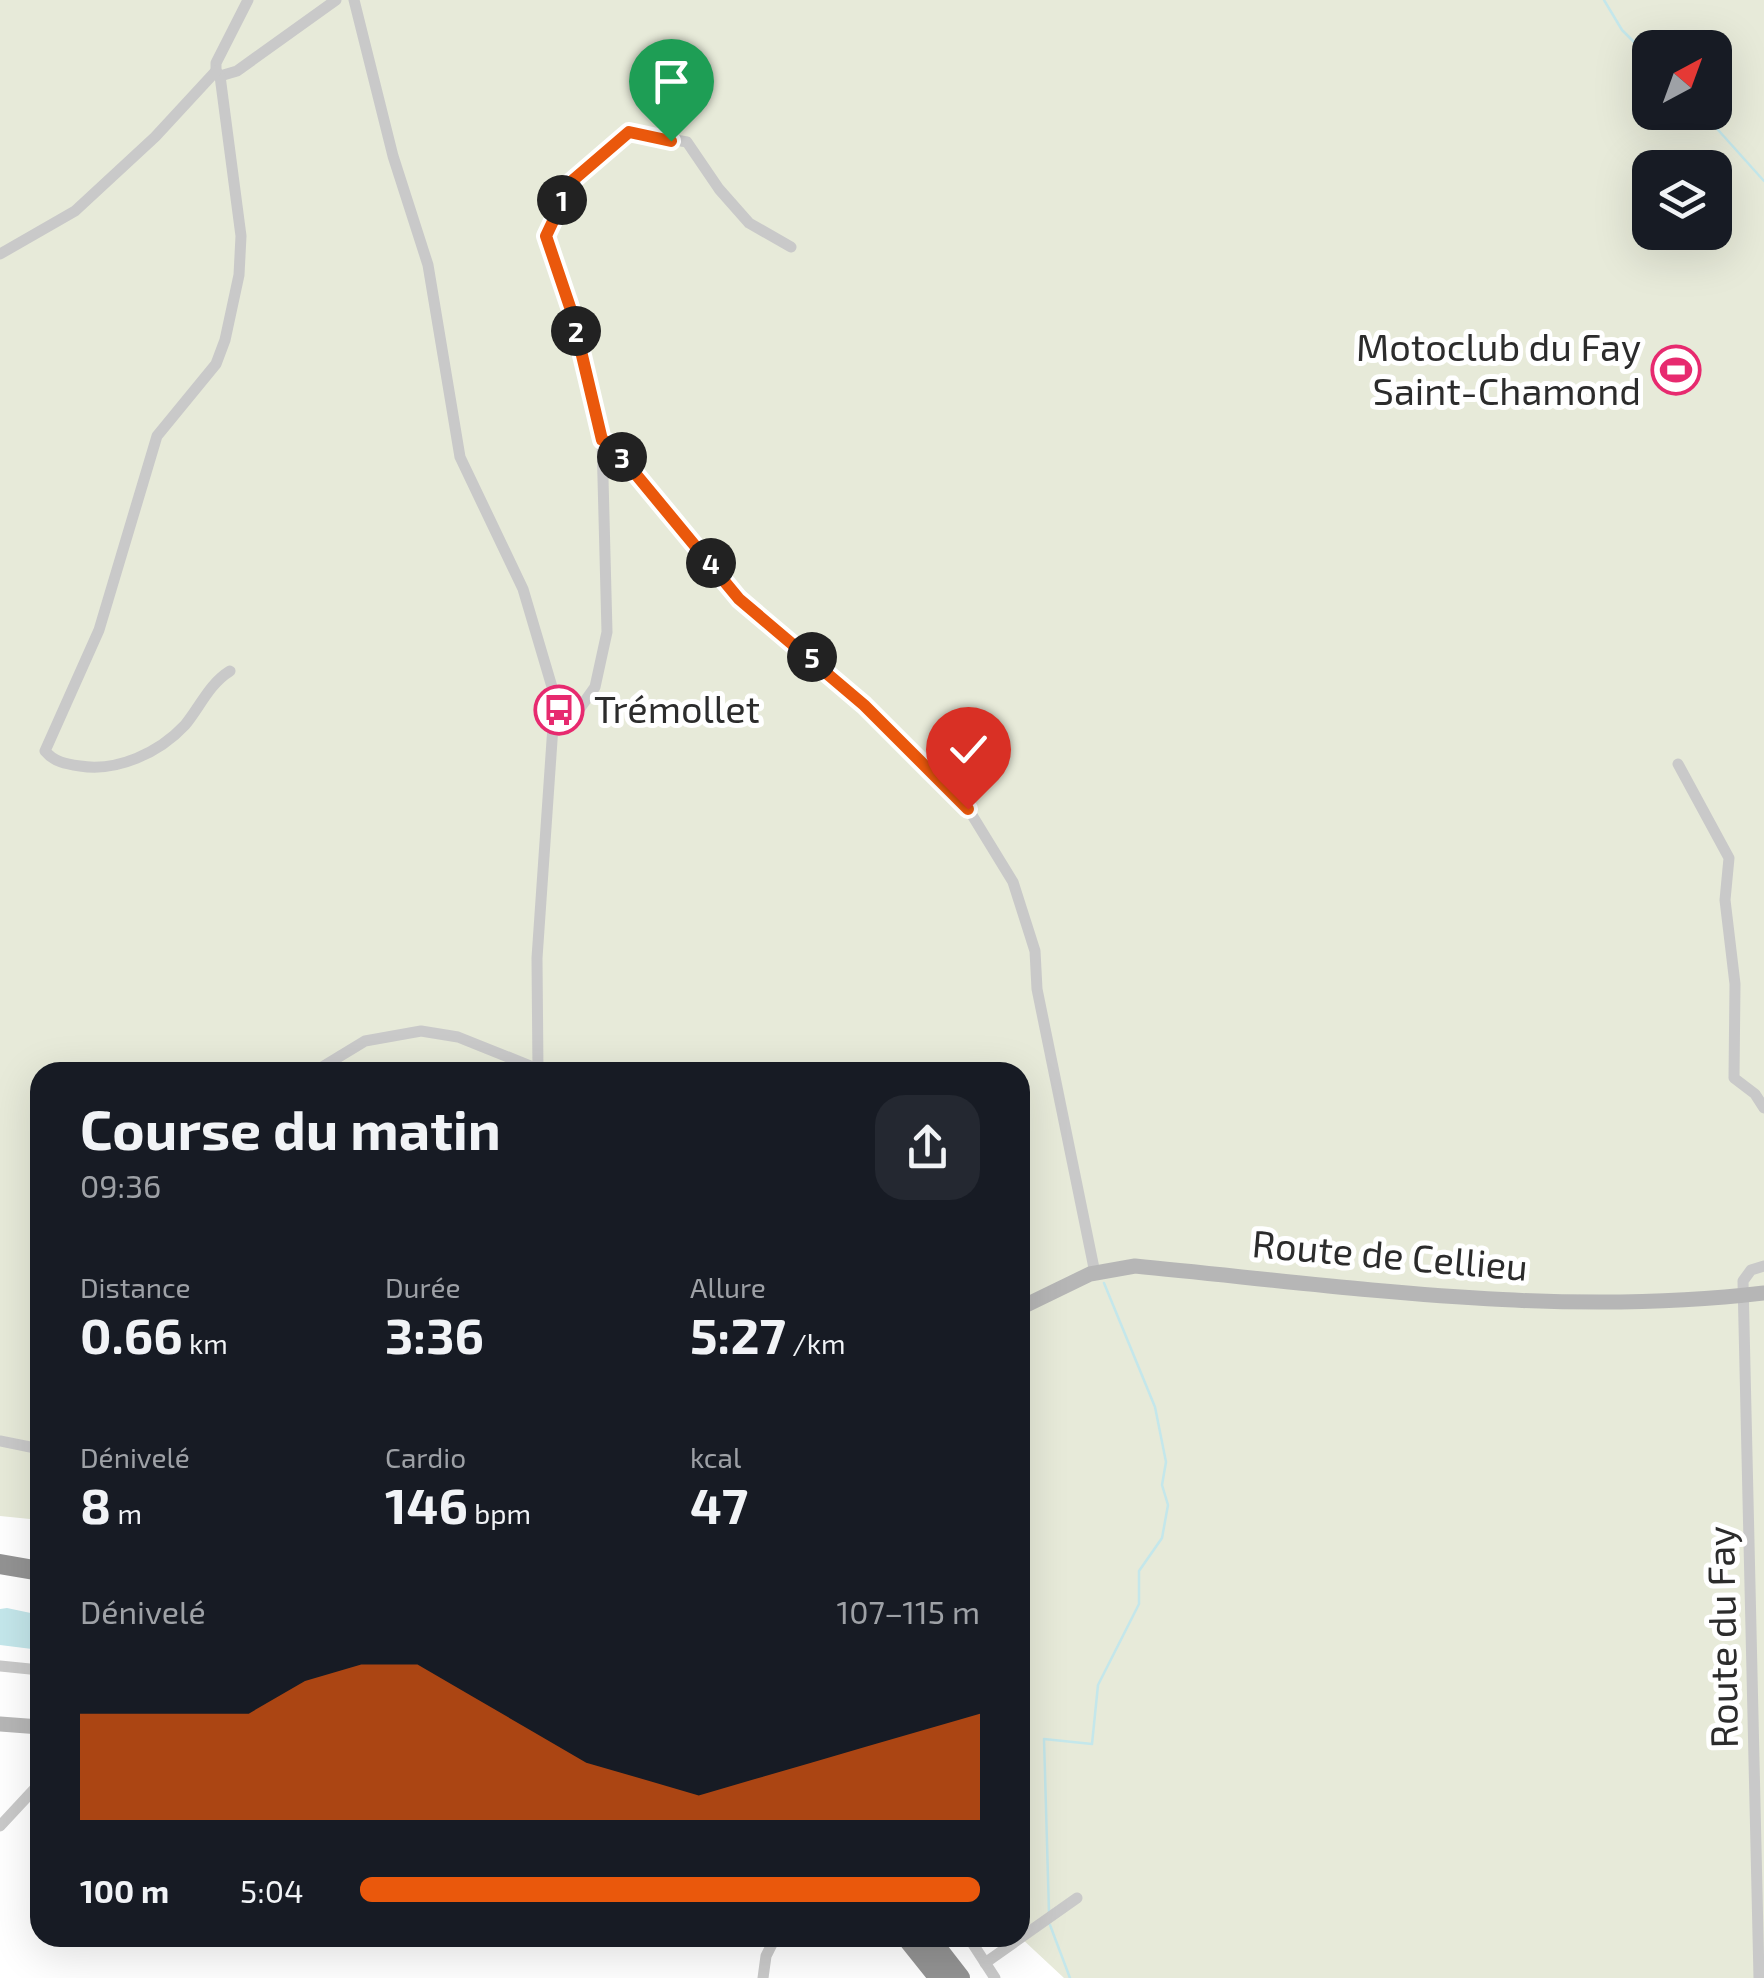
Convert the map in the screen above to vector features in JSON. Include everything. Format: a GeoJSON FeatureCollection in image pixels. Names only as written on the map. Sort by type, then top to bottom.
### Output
{"type":"FeatureCollection","features":[{"type":"Feature","properties":{"kind":"highway"},"geometry":{"type":"LineString","coordinates":[[0,1551],[30,1561]]}},
{"type":"Feature","properties":{"kind":"highway"},"geometry":{"type":"LineString","coordinates":[[0,1564],[30,1564]]}},
{"type":"Feature","properties":{"kind":"highway"},"geometry":{"type":"LineString","coordinates":[[914,1947],[938,1978]]}},
{"type":"Feature","properties":{"kind":"highway"},"geometry":{"type":"LineString","coordinates":[[936,1947],[960,1978]]}},
{"type":"Feature","properties":{"kind":"main road","name":"Route de Cellieu"},"geometry":{"type":"LineString","coordinates":[[1030,1303],[1095,1273],[1135,1266],[1454,1298],[1581,1302],[1764,1293]]}},
{"type":"Feature","properties":{"kind":"main road"},"geometry":{"type":"LineString","coordinates":[[0,1724],[30,1726]]}},
{"type":"Feature","properties":{"kind":"street"},"geometry":{"type":"LineString","coordinates":[[230,672],[180,729],[132,760],[107,768],[88,767],[55,760],[45,750],[99,630],[157,436],[216,364],[225,340],[239,275],[241,236],[216,63],[248,0]]}},
{"type":"Feature","properties":{"kind":"street"},"geometry":{"type":"LineString","coordinates":[[0,254],[75,211],[218,74],[248,64],[336,0]]}},
{"type":"Feature","properties":{"kind":"street"},"geometry":{"type":"LineString","coordinates":[[354,0],[393,156],[428,265],[454,438],[538,627],[556,697],[540,903],[538,1062]]}},
{"type":"Feature","properties":{"kind":"street"},"geometry":{"type":"LineString","coordinates":[[556,720],[578,711],[587,701],[604,659],[602,440],[572,313],[546,236],[572,181],[629,132],[687,142],[749,223],[791,247]]}},
{"type":"Feature","properties":{"kind":"street"},"geometry":{"type":"LineString","coordinates":[[602,440],[610,443],[739,599],[864,705],[968,809],[1009,873],[1035,951],[1037,990],[1095,1273]]}},
{"type":"Feature","properties":{"kind":"street"},"geometry":{"type":"LineString","coordinates":[[1678,764],[1729,858],[1725,900],[1735,984],[1733,1072],[1764,1108]]}},
{"type":"Feature","properties":{"kind":"street"},"geometry":{"type":"LineString","coordinates":[[330,1062],[365,1041],[422,1031],[458,1038],[516,1062]]}},
{"type":"Feature","properties":{"kind":"street"},"geometry":{"type":"LineString","coordinates":[[1743,1296],[1745,1275],[1764,1266]]}},
{"type":"Feature","properties":{"kind":"street","name":"Route du Fay"},"geometry":{"type":"LineString","coordinates":[[1743,1296],[1759,1978]]}},
{"type":"Feature","properties":{"kind":"street"},"geometry":{"type":"LineString","coordinates":[[0,1441],[30,1447]]}},
{"type":"Feature","properties":{"kind":"street"},"geometry":{"type":"LineString","coordinates":[[0,1666],[30,1669]]}},
{"type":"Feature","properties":{"kind":"street"},"geometry":{"type":"LineString","coordinates":[[0,1826],[30,1794]]}},
{"type":"Feature","properties":{"kind":"street"},"geometry":{"type":"LineString","coordinates":[[1030,1932],[1077,1898]]}},
{"type":"Feature","properties":{"kind":"street"},"geometry":{"type":"LineString","coordinates":[[763,1978],[770,1947]]}},
{"type":"Feature","properties":{"kind":"street"},"geometry":{"type":"LineString","coordinates":[[975,1947],[995,1978]]}},
{"type":"Feature","properties":{"kind":"street"},"geometry":{"type":"LineString","coordinates":[[985,1962],[1007,1947]]}},
{"type":"Feature","properties":{"kind":"green space"},"geometry":{"type":"Polygon","coordinates":[[[0,0],[1764,0],[1764,1978],[1064,1978],[1030,1946],[1030,1062],[30,1062],[30,1519],[0,1516],[0,0]]]}},
{"type":"Feature","properties":{"kind":"water"},"geometry":{"type":"Polygon","coordinates":[[[0,1609],[30,1613],[30,1649],[0,1645],[0,1609]]]}},
{"type":"Feature","properties":{"kind":"waterway"},"geometry":{"type":"LineString","coordinates":[[1604,0],[1632,40]]}},
{"type":"Feature","properties":{"kind":"waterway"},"geometry":{"type":"LineString","coordinates":[[1718,130],[1764,181]]}},
{"type":"Feature","properties":{"kind":"waterway"},"geometry":{"type":"LineString","coordinates":[[1049,1912],[1044,1739],[1092,1744],[1098,1685],[1139,1604],[1139,1571],[1162,1538],[1168,1505],[1162,1485],[1166,1462],[1155,1407],[1104,1283]]}},
{"type":"Feature","properties":{"kind":"waterway"},"geometry":{"type":"LineString","coordinates":[[1050,1925],[1070,1978]]}},
{"type":"Feature","properties":{"kind":"place","name":"Motoclub du Fay Saint-Chamond"},"geometry":{"type":"Point","coordinates":[1676,370]}},
{"type":"Feature","properties":{"kind":"place","name":"Trémollet"},"geometry":{"type":"Point","coordinates":[559,710]}},
{"type":"Feature","properties":{"kind":"route"},"geometry":{"type":"LineString","coordinates":[[671,141],[629,132],[572,181],[546,236],[572,313],[602,440],[610,443],[634,470],[739,599],[812,657],[968,809]]}}]}
